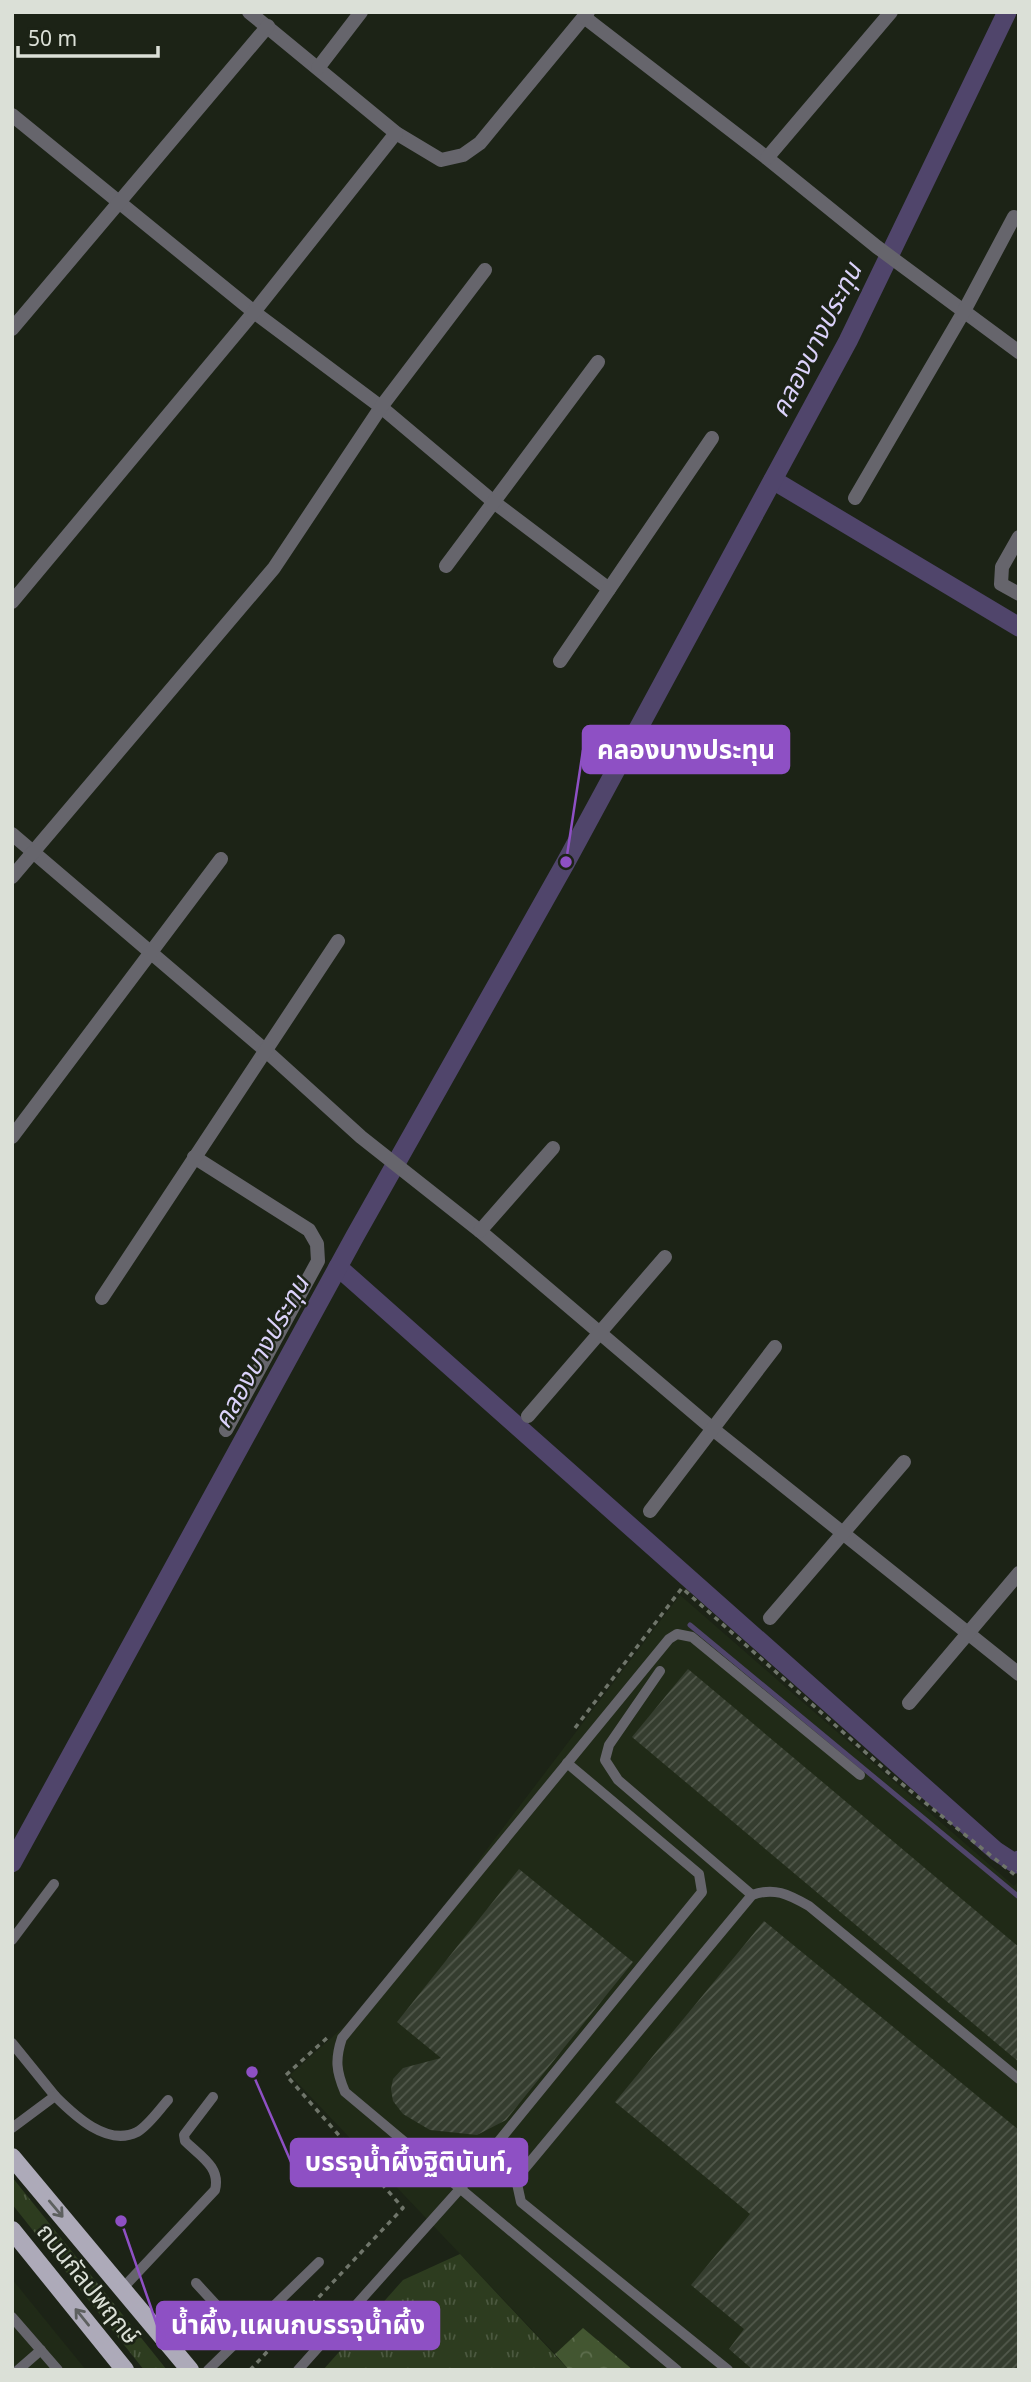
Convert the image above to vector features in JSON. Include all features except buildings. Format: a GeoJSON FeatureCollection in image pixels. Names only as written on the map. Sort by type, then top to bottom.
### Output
{"type":"FeatureCollection","features":[{"type":"Feature","properties":{"kind":"main road","name":"ถนนกัลปพฤกษ์"},"geometry":{"type":"LineString","coordinates":[[12,2157],[190,2370]]}},
{"type":"Feature","properties":{"kind":"main road","name":"ถนนกัลปพฤกษ์"},"geometry":{"type":"LineString","coordinates":[[12,2230],[125,2370]]}},
{"type":"Feature","properties":{"kind":"street"},"geometry":{"type":"LineString","coordinates":[[250,12],[396,133],[441,160],[463,155],[480,143],[586,15],[877,247],[1019,352]]}},
{"type":"Feature","properties":{"kind":"street"},"geometry":{"type":"LineString","coordinates":[[318,68],[361,12]]}},
{"type":"Feature","properties":{"kind":"street"},"geometry":{"type":"LineString","coordinates":[[767,158],[891,12]]}},
{"type":"Feature","properties":{"kind":"street"},"geometry":{"type":"LineString","coordinates":[[12,329],[268,26]]}},
{"type":"Feature","properties":{"kind":"street"},"geometry":{"type":"LineString","coordinates":[[12,115],[254,312],[381,407],[495,503],[609,589]]}},
{"type":"Feature","properties":{"kind":"street"},"geometry":{"type":"LineString","coordinates":[[12,602],[254,312],[396,133]]}},
{"type":"Feature","properties":{"kind":"street"},"geometry":{"type":"LineString","coordinates":[[855,498],[963,313],[1014,217]]}},
{"type":"Feature","properties":{"kind":"street"},"geometry":{"type":"LineString","coordinates":[[12,877],[274,568],[381,407],[485,270]]}},
{"type":"Feature","properties":{"kind":"street"},"geometry":{"type":"LineString","coordinates":[[446,566],[598,362]]}},
{"type":"Feature","properties":{"kind":"street"},"geometry":{"type":"LineString","coordinates":[[560,661],[712,438]]}},
{"type":"Feature","properties":{"kind":"street"},"geometry":{"type":"LineString","coordinates":[[1019,537],[999,576],[1001,584],[1019,594]]}},
{"type":"Feature","properties":{"kind":"street"},"geometry":{"type":"LineString","coordinates":[[12,834],[265,1050],[361,1137],[480,1231],[714,1430],[1019,1674]]}},
{"type":"Feature","properties":{"kind":"street"},"geometry":{"type":"LineString","coordinates":[[12,1137],[221,859]]}},
{"type":"Feature","properties":{"kind":"street"},"geometry":{"type":"LineString","coordinates":[[102,1298],[338,941]]}},
{"type":"Feature","properties":{"kind":"street"},"geometry":{"type":"LineString","coordinates":[[480,1231],[553,1148]]}},
{"type":"Feature","properties":{"kind":"street"},"geometry":{"type":"LineString","coordinates":[[194,1157],[309,1230],[317,1244],[318,1261],[226,1430]]}},
{"type":"Feature","properties":{"kind":"street"},"geometry":{"type":"LineString","coordinates":[[528,1416],[665,1257]]}},
{"type":"Feature","properties":{"kind":"street"},"geometry":{"type":"LineString","coordinates":[[650,1511],[775,1347]]}},
{"type":"Feature","properties":{"kind":"street"},"geometry":{"type":"LineString","coordinates":[[770,1618],[904,1462]]}},
{"type":"Feature","properties":{"kind":"street"},"geometry":{"type":"LineString","coordinates":[[909,1703],[1019,1573]]}},
{"type":"Feature","properties":{"kind":"lane"},"geometry":{"type":"LineString","coordinates":[[677,2370],[345,2092],[336,2064],[342,2038],[669,1639],[684,1634],[860,1775]]}},
{"type":"Feature","properties":{"kind":"lane"},"geometry":{"type":"LineString","coordinates":[[660,1671],[609,1745],[605,1760],[618,1780],[752,1895]]}},
{"type":"Feature","properties":{"kind":"lane"},"geometry":{"type":"LineString","coordinates":[[298,2370],[459,2190],[702,1892],[699,1874],[567,1763]]}},
{"type":"Feature","properties":{"kind":"lane"},"geometry":{"type":"LineString","coordinates":[[12,1940],[54,1884]]}},
{"type":"Feature","properties":{"kind":"lane"},"geometry":{"type":"LineString","coordinates":[[728,2370],[521,2202],[516,2179],[752,1895],[768,1889],[789,1894],[808,1906],[1019,2079]]}},
{"type":"Feature","properties":{"kind":"lane"},"geometry":{"type":"LineString","coordinates":[[12,2043],[77,2119],[101,2132],[122,2136],[137,2132],[168,2100]]}},
{"type":"Feature","properties":{"kind":"lane"},"geometry":{"type":"LineString","coordinates":[[12,2128],[55,2096]]}},
{"type":"Feature","properties":{"kind":"lane"},"geometry":{"type":"LineString","coordinates":[[122,2288],[203,2206],[215,2190],[218,2179],[215,2170],[185,2141],[184,2134],[213,2097]]}},
{"type":"Feature","properties":{"kind":"lane"},"geometry":{"type":"LineString","coordinates":[[208,2370],[319,2262]]}},
{"type":"Feature","properties":{"kind":"lane"},"geometry":{"type":"LineString","coordinates":[[196,2283],[243,2334]]}},
{"type":"Feature","properties":{"kind":"lane"},"geometry":{"type":"LineString","coordinates":[[12,2317],[58,2370]]}},
{"type":"Feature","properties":{"kind":"lane"},"geometry":{"type":"LineString","coordinates":[[18,2370],[41,2350]]}},
{"type":"Feature","properties":{"kind":"path"},"geometry":{"type":"LineString","coordinates":[[569,1736],[682,1588],[892,1776],[1015,1875],[1019,1870]]}},
{"type":"Feature","properties":{"kind":"path"},"geometry":{"type":"LineString","coordinates":[[250,2370],[403,2208],[286,2075],[338,2028]]}},
{"type":"Feature","properties":{"kind":"shaded area"},"geometry":{"type":"Polygon","coordinates":[[[680,1595],[1014,1886],[1019,1881],[1019,2370],[633,2370],[583,2329],[555,2354],[290,2075],[370,2003],[680,1595]]]}},
{"type":"Feature","properties":{"kind":"shaded area"},"geometry":{"type":"Polygon","coordinates":[[[12,2279],[86,2370],[12,2370],[12,2279]]]}},
{"type":"Feature","properties":{"kind":"green space"},"geometry":{"type":"Polygon","coordinates":[[[12,2177],[167,2370],[144,2370],[12,2204],[12,2177]]]}},
{"type":"Feature","properties":{"kind":"green space"},"geometry":{"type":"Polygon","coordinates":[[[460,2254],[569,2370],[323,2370],[403,2280],[460,2254]]]}},
{"type":"Feature","properties":{"kind":"green space"},"geometry":{"type":"Polygon","coordinates":[[[583,2328],[633,2370],[569,2370],[555,2354],[583,2328]]]}},
{"type":"Feature","properties":{"kind":"waterway","name":"คลองบางประทุน"},"geometry":{"type":"LineString","coordinates":[[12,1863],[355,1236],[566,862],[848,341],[1007,12]]}},
{"type":"Feature","properties":{"kind":"waterway"},"geometry":{"type":"LineString","coordinates":[[773,480],[1019,627]]}},
{"type":"Feature","properties":{"kind":"waterway"},"geometry":{"type":"LineString","coordinates":[[338,1267],[996,1851],[1016,1864],[1019,1860]]}},
{"type":"Feature","properties":{"kind":"waterway"},"geometry":{"type":"LineString","coordinates":[[690,1625],[1019,1897]]}},
{"type":"Feature","properties":{"kind":"place","name":"คลองบางประทุน"},"geometry":{"type":"Point","coordinates":[566,862]}},
{"type":"Feature","properties":{"kind":"place","name":"บรรจุน้ำผึ้งฐิตินันท์,"},"geometry":{"type":"Point","coordinates":[252,2072]}},
{"type":"Feature","properties":{"kind":"place","name":"น้ำผึ้ง,แผนกบรรจุน้ำผึ้ง"},"geometry":{"type":"Point","coordinates":[121,2221]}}]}
